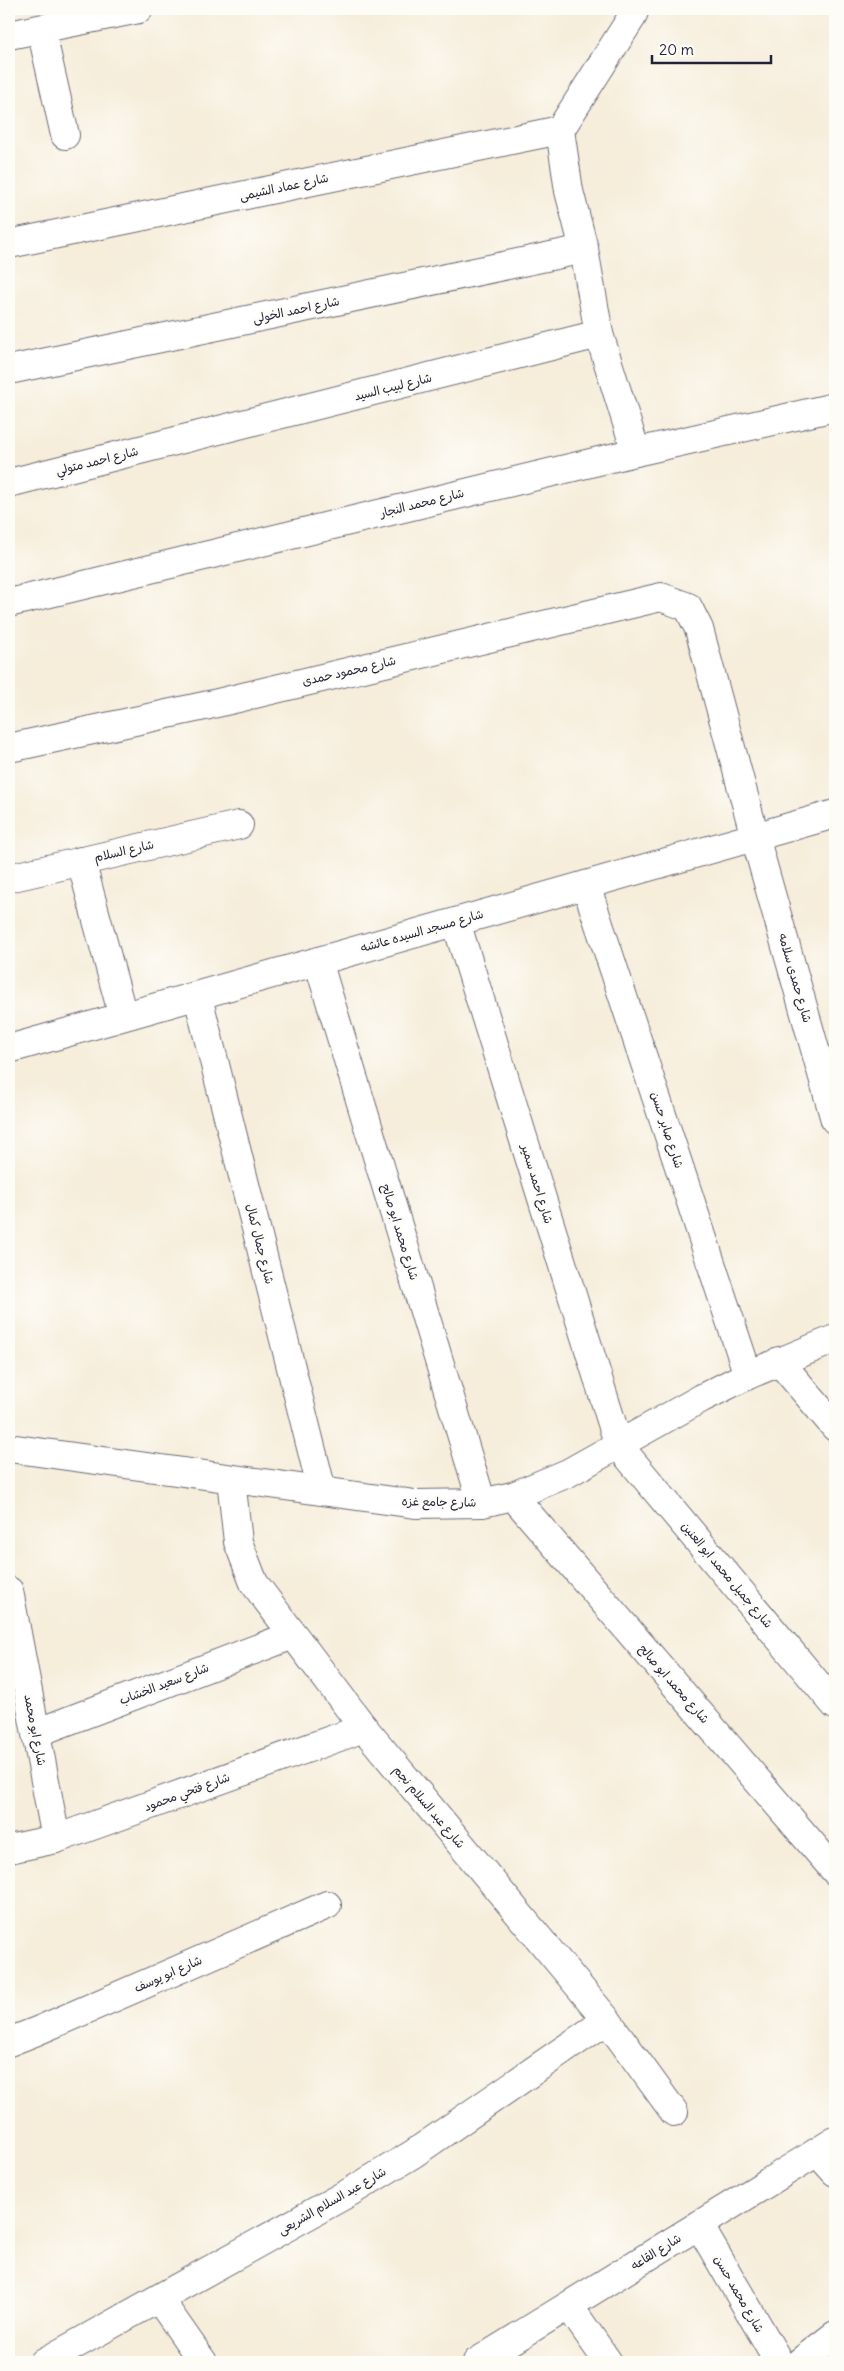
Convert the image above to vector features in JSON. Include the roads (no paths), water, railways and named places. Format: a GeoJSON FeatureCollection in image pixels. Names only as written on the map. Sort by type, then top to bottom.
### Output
{"type":"FeatureCollection","features":[{"type":"Feature","properties":{"kind":"street"},"geometry":{"type":"LineString","coordinates":[[9,35],[140,9]]}},
{"type":"Feature","properties":{"kind":"street"},"geometry":{"type":"LineString","coordinates":[[634,9],[632,17],[560,130],[569,191],[584,250],[600,334],[636,452]]}},
{"type":"Feature","properties":{"kind":"street"},"geometry":{"type":"LineString","coordinates":[[41,29],[66,135]]}},
{"type":"Feature","properties":{"kind":"street","name":"شارع عماد الشيمى"},"geometry":{"type":"LineString","coordinates":[[9,244],[560,130]]}},
{"type":"Feature","properties":{"kind":"street","name":"شارع احمد الخولى"},"geometry":{"type":"LineString","coordinates":[[9,370],[584,250]]}},
{"type":"Feature","properties":{"kind":"street","name":"شارع لبيب السيد"},"geometry":{"type":"LineString","coordinates":[[186,440],[600,334]]}},
{"type":"Feature","properties":{"kind":"street","name":"شارع محمد النجار"},"geometry":{"type":"LineString","coordinates":[[9,603],[636,452],[835,407]]}},
{"type":"Feature","properties":{"kind":"street","name":"شارع احمد متولي"},"geometry":{"type":"LineString","coordinates":[[9,483],[186,440]]}},
{"type":"Feature","properties":{"kind":"street","name":"شارع محمود حمدى"},"geometry":{"type":"LineString","coordinates":[[9,748],[209,705],[661,597],[688,607]]}},
{"type":"Feature","properties":{"kind":"street","name":"شارع حمدى سلامه"},"geometry":{"type":"LineString","coordinates":[[688,607],[699,629],[755,837],[835,1120]]}},
{"type":"Feature","properties":{"kind":"street","name":"شارع مسجد السيده عائشه"},"geometry":{"type":"LineString","coordinates":[[9,1049],[123,1016],[198,997],[835,814]]}},
{"type":"Feature","properties":{"kind":"street","name":"شارع السلام"},"geometry":{"type":"LineString","coordinates":[[9,878],[239,825]]}},
{"type":"Feature","properties":{"kind":"street"},"geometry":{"type":"LineString","coordinates":[[82,861],[123,1016]]}},
{"type":"Feature","properties":{"kind":"street","name":"شارع صابر حسن"},"geometry":{"type":"LineString","coordinates":[[586,885],[748,1375]]}},
{"type":"Feature","properties":{"kind":"street","name":"شارع احمد سمير"},"geometry":{"type":"LineString","coordinates":[[456,922],[619,1446]]}},
{"type":"Feature","properties":{"kind":"street","name":"شارع محمد ابو صالح"},"geometry":{"type":"LineString","coordinates":[[318,961],[482,1503]]}},
{"type":"Feature","properties":{"kind":"street","name":"شارع جمال كمال"},"geometry":{"type":"LineString","coordinates":[[198,997],[322,1491]]}},
{"type":"Feature","properties":{"kind":"street","name":"شارع جامع غزه"},"geometry":{"type":"LineString","coordinates":[[9,1448],[416,1504],[482,1503],[514,1496],[568,1473],[702,1398],[748,1375],[835,1339]]}},
{"type":"Feature","properties":{"kind":"street"},"geometry":{"type":"LineString","coordinates":[[779,1362],[835,1427]]}},
{"type":"Feature","properties":{"kind":"street","name":"شارع جميل محمد ابو العنين"},"geometry":{"type":"LineString","coordinates":[[619,1446],[835,1705]]}},
{"type":"Feature","properties":{"kind":"street","name":"شارع عبد السلام نجم"},"geometry":{"type":"LineString","coordinates":[[231,1479],[238,1542],[254,1582],[364,1728],[607,2020],[674,2112]]}},
{"type":"Feature","properties":{"kind":"street","name":"شارع محمد ابو صالح"},"geometry":{"type":"LineString","coordinates":[[514,1496],[835,1871]]}},
{"type":"Feature","properties":{"kind":"street","name":"شارع ابو محمد"},"geometry":{"type":"LineString","coordinates":[[9,1591],[56,1838]]}},
{"type":"Feature","properties":{"kind":"street","name":"شارع سعيد الخشاب"},"geometry":{"type":"LineString","coordinates":[[36,1733],[293,1636]]}},
{"type":"Feature","properties":{"kind":"street","name":"شارع فتحي محمود"},"geometry":{"type":"LineString","coordinates":[[9,1849],[56,1838],[364,1728]]}},
{"type":"Feature","properties":{"kind":"street","name":"شارع ابو يوسف"},"geometry":{"type":"LineString","coordinates":[[9,2042],[327,1905]]}},
{"type":"Feature","properties":{"kind":"street","name":"شارع عبد السلام الشريعى"},"geometry":{"type":"LineString","coordinates":[[44,2362],[350,2192],[413,2154],[607,2020]]}},
{"type":"Feature","properties":{"kind":"street"},"geometry":{"type":"LineString","coordinates":[[826,2146],[835,2172]]}},
{"type":"Feature","properties":{"kind":"street","name":"شارع القاعه"},"geometry":{"type":"LineString","coordinates":[[477,2362],[826,2146]]}},
{"type":"Feature","properties":{"kind":"street","name":"شارع محمد حسن"},"geometry":{"type":"LineString","coordinates":[[699,2225],[779,2362]]}},
{"type":"Feature","properties":{"kind":"street"},"geometry":{"type":"LineString","coordinates":[[159,2299],[203,2362]]}},
{"type":"Feature","properties":{"kind":"street"},"geometry":{"type":"LineString","coordinates":[[569,2306],[608,2362]]}},
{"type":"Feature","properties":{"kind":"street"},"geometry":{"type":"LineString","coordinates":[[800,2362],[835,2335]]}}]}
